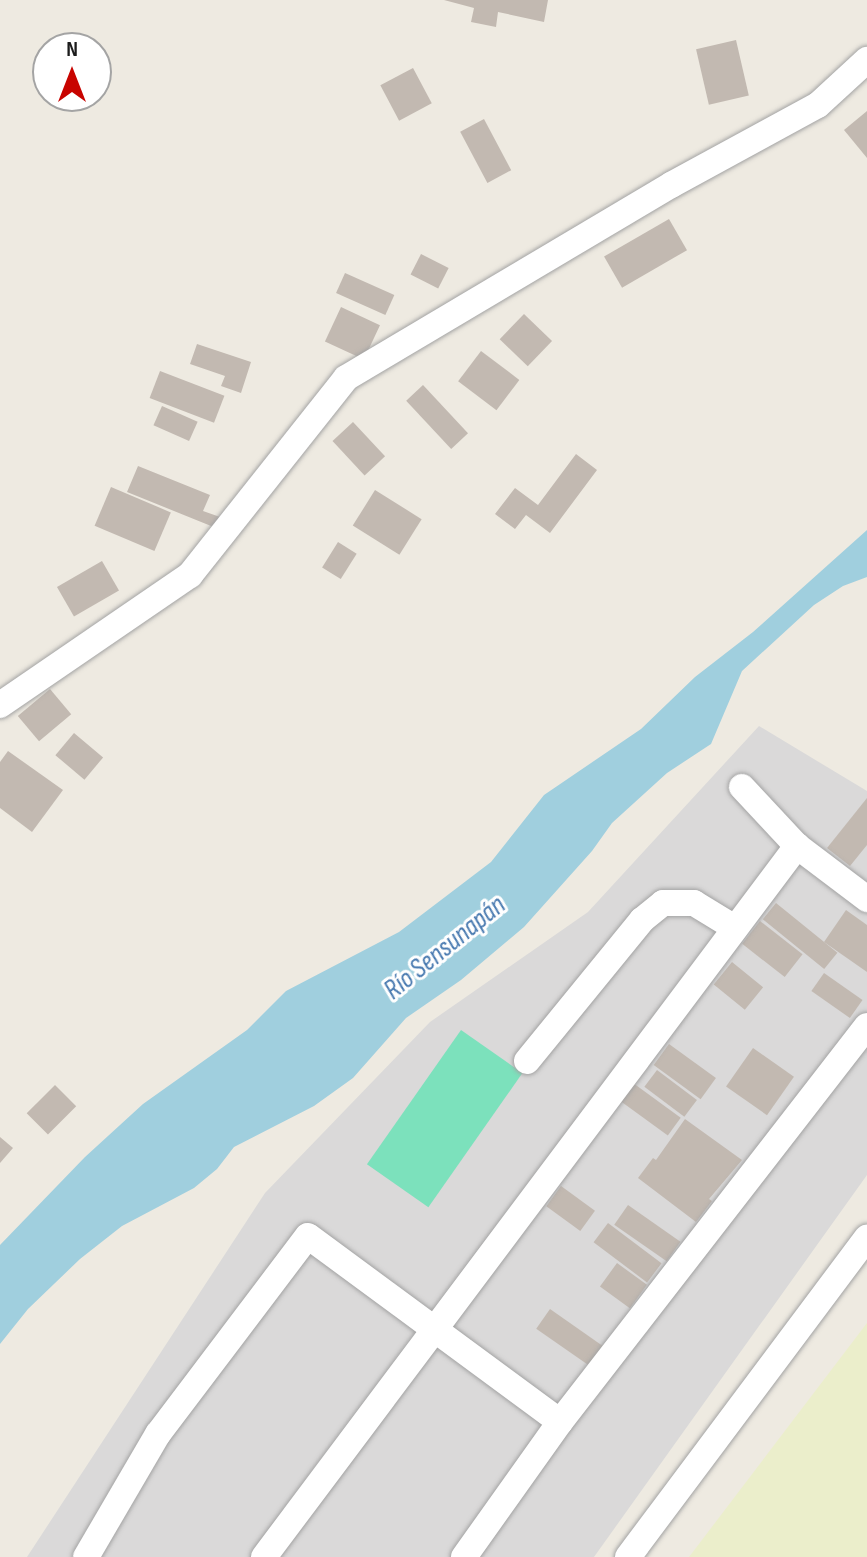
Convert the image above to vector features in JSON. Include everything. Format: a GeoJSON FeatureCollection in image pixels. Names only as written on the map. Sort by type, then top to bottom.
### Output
{"type":"FeatureCollection","features":[{"type":"Feature","properties":{"kind":"street"},"geometry":{"type":"LineString","coordinates":[[0,705],[190,575],[346,378],[657,192],[818,105],[867,60]]}},
{"type":"Feature","properties":{"kind":"street"},"geometry":{"type":"LineString","coordinates":[[742,787],[797,846],[867,899]]}},
{"type":"Feature","properties":{"kind":"street"},"geometry":{"type":"LineString","coordinates":[[264,1557],[432,1328],[797,846]]}},
{"type":"Feature","properties":{"kind":"street"},"geometry":{"type":"LineString","coordinates":[[527,1061],[642,920],[663,903],[694,903],[735,928]]}},
{"type":"Feature","properties":{"kind":"street"},"geometry":{"type":"LineString","coordinates":[[464,1557],[560,1422],[867,1026]]}},
{"type":"Feature","properties":{"kind":"street"},"geometry":{"type":"LineString","coordinates":[[86,1557],[158,1434],[308,1236],[560,1422]]}},
{"type":"Feature","properties":{"kind":"street"},"geometry":{"type":"LineString","coordinates":[[628,1557],[867,1237]]}},
{"type":"Feature","properties":{"kind":"shaded area"},"geometry":{"type":"Polygon","coordinates":[[[759,726],[867,791],[867,1175],[594,1557],[27,1557],[265,1193],[430,1022],[588,912],[759,726]]]}},
{"type":"Feature","properties":{"kind":"green space"},"geometry":{"type":"Polygon","coordinates":[[[461,1030],[522,1073],[428,1207],[367,1164],[461,1030]]]}},
{"type":"Feature","properties":{"kind":"green space"},"geometry":{"type":"Polygon","coordinates":[[[867,1323],[867,1557],[689,1557],[867,1323]]]}},
{"type":"Feature","properties":{"kind":"water","name":"Río Sensunapán"},"geometry":{"type":"Polygon","coordinates":[[[867,530],[867,577],[843,586],[814,605],[742,671],[711,744],[667,773],[612,823],[592,851],[524,927],[461,980],[406,1018],[353,1078],[314,1106],[234,1147],[217,1169],[194,1188],[122,1226],[80,1259],[28,1309],[0,1344],[0,1245],[85,1157],[143,1104],[247,1030],[286,991],[399,932],[491,862],[544,795],[641,729],[695,677],[753,632],[867,530]]]}},
{"type":"Feature","properties":{"kind":"building"},"geometry":{"type":"Polygon","coordinates":[[[444,0],[548,0],[544,22],[498,12],[496,27],[471,22],[474,8],[444,0]]]}},
{"type":"Feature","properties":{"kind":"building"},"geometry":{"type":"Polygon","coordinates":[[[736,40],[749,96],[709,105],[696,49],[736,40]]]}},
{"type":"Feature","properties":{"kind":"building"},"geometry":{"type":"Polygon","coordinates":[[[413,68],[432,103],[399,121],[380,85],[413,68]]]}},
{"type":"Feature","properties":{"kind":"building"},"geometry":{"type":"Polygon","coordinates":[[[867,111],[867,158],[844,130],[867,111]]]}},
{"type":"Feature","properties":{"kind":"building"},"geometry":{"type":"Polygon","coordinates":[[[484,119],[511,170],[487,183],[460,132],[484,119]]]}},
{"type":"Feature","properties":{"kind":"building"},"geometry":{"type":"Polygon","coordinates":[[[669,219],[687,250],[622,288],[604,256],[669,219]]]}},
{"type":"Feature","properties":{"kind":"building"},"geometry":{"type":"Polygon","coordinates":[[[421,254],[449,268],[438,289],[411,274],[421,254]]]}},
{"type":"Feature","properties":{"kind":"building"},"geometry":{"type":"Polygon","coordinates":[[[345,273],[394,295],[385,315],[336,293],[345,273]]]}},
{"type":"Feature","properties":{"kind":"building"},"geometry":{"type":"Polygon","coordinates":[[[341,307],[380,325],[364,360],[325,341],[341,307]]]}},
{"type":"Feature","properties":{"kind":"building"},"geometry":{"type":"Polygon","coordinates":[[[524,314],[552,341],[528,366],[500,339],[524,314]]]}},
{"type":"Feature","properties":{"kind":"building"},"geometry":{"type":"Polygon","coordinates":[[[197,344],[251,362],[241,393],[221,386],[225,376],[190,364],[197,344]]]}},
{"type":"Feature","properties":{"kind":"building"},"geometry":{"type":"Polygon","coordinates":[[[481,351],[519,380],[496,410],[458,381],[481,351]]]}},
{"type":"Feature","properties":{"kind":"building"},"geometry":{"type":"Polygon","coordinates":[[[160,371],[224,396],[214,423],[150,398],[160,371]]]}},
{"type":"Feature","properties":{"kind":"building"},"geometry":{"type":"Polygon","coordinates":[[[423,385],[468,433],[451,449],[406,401],[423,385]]]}},
{"type":"Feature","properties":{"kind":"building"},"geometry":{"type":"Polygon","coordinates":[[[162,406],[198,422],[189,441],[153,425],[162,406]]]}},
{"type":"Feature","properties":{"kind":"building"},"geometry":{"type":"Polygon","coordinates":[[[353,422],[385,456],[365,475],[333,441],[353,422]]]}},
{"type":"Feature","properties":{"kind":"building"},"geometry":{"type":"Polygon","coordinates":[[[576,454],[597,470],[550,533],[526,515],[515,529],[495,514],[515,488],[538,505],[576,454]]]}},
{"type":"Feature","properties":{"kind":"building"},"geometry":{"type":"Polygon","coordinates":[[[138,466],[210,495],[203,511],[220,517],[216,528],[127,492],[138,466]]]}},
{"type":"Feature","properties":{"kind":"building"},"geometry":{"type":"Polygon","coordinates":[[[111,487],[171,512],[154,551],[95,526],[111,487]]]}},
{"type":"Feature","properties":{"kind":"building"},"geometry":{"type":"Polygon","coordinates":[[[375,490],[422,519],[399,555],[353,526],[375,490]]]}},
{"type":"Feature","properties":{"kind":"building"},"geometry":{"type":"Polygon","coordinates":[[[338,542],[357,554],[341,579],[322,567],[338,542]]]}},
{"type":"Feature","properties":{"kind":"building"},"geometry":{"type":"Polygon","coordinates":[[[102,561],[119,590],[74,616],[57,587],[102,561]]]}},
{"type":"Feature","properties":{"kind":"building"},"geometry":{"type":"Polygon","coordinates":[[[50,689],[71,714],[39,741],[18,716],[50,689]]]}},
{"type":"Feature","properties":{"kind":"building"},"geometry":{"type":"Polygon","coordinates":[[[74,733],[103,757],[84,780],[55,755],[74,733]]]}},
{"type":"Feature","properties":{"kind":"building"},"geometry":{"type":"Polygon","coordinates":[[[8,751],[63,790],[32,832],[0,808],[0,762],[8,751]]]}},
{"type":"Feature","properties":{"kind":"building"},"geometry":{"type":"Polygon","coordinates":[[[867,798],[867,845],[850,866],[827,848],[867,798]]]}},
{"type":"Feature","properties":{"kind":"building"},"geometry":{"type":"Polygon","coordinates":[[[776,903],[837,953],[824,969],[763,919],[776,903]]]}},
{"type":"Feature","properties":{"kind":"building"},"geometry":{"type":"Polygon","coordinates":[[[846,910],[867,925],[867,972],[824,942],[846,910]]]}},
{"type":"Feature","properties":{"kind":"building"},"geometry":{"type":"Polygon","coordinates":[[[760,921],[803,954],[785,977],[742,944],[760,921]]]}},
{"type":"Feature","properties":{"kind":"building"},"geometry":{"type":"Polygon","coordinates":[[[732,962],[763,987],[745,1010],[714,985],[732,962]]]}},
{"type":"Feature","properties":{"kind":"building"},"geometry":{"type":"Polygon","coordinates":[[[824,973],[863,1000],[850,1018],[811,991],[824,973]]]}},
{"type":"Feature","properties":{"kind":"building"},"geometry":{"type":"Polygon","coordinates":[[[669,1044],[716,1078],[701,1099],[654,1065],[669,1044]]]}},
{"type":"Feature","properties":{"kind":"building"},"geometry":{"type":"Polygon","coordinates":[[[753,1048],[794,1077],[767,1115],[726,1087],[753,1048]]]}},
{"type":"Feature","properties":{"kind":"building"},"geometry":{"type":"Polygon","coordinates":[[[657,1070],[697,1100],[684,1117],[644,1087],[657,1070]]]}},
{"type":"Feature","properties":{"kind":"building"},"geometry":{"type":"Polygon","coordinates":[[[633,1083],[681,1118],[668,1135],[620,1101],[633,1083]]]}},
{"type":"Feature","properties":{"kind":"building"},"geometry":{"type":"Polygon","coordinates":[[[55,1085],[76,1106],[48,1134],[27,1113],[55,1085]]]}},
{"type":"Feature","properties":{"kind":"building"},"geometry":{"type":"Polygon","coordinates":[[[685,1119],[742,1160],[709,1199],[712,1201],[696,1222],[638,1178],[653,1158],[656,1160],[685,1119]]]}},
{"type":"Feature","properties":{"kind":"building"},"geometry":{"type":"Polygon","coordinates":[[[0,1137],[13,1148],[0,1163],[0,1137]]]}},
{"type":"Feature","properties":{"kind":"building"},"geometry":{"type":"Polygon","coordinates":[[[561,1186],[595,1211],[580,1231],[546,1206],[561,1186]]]}},
{"type":"Feature","properties":{"kind":"building"},"geometry":{"type":"Polygon","coordinates":[[[628,1205],[680,1242],[667,1261],[614,1225],[628,1205]]]}},
{"type":"Feature","properties":{"kind":"building"},"geometry":{"type":"Polygon","coordinates":[[[608,1223],[662,1263],[647,1282],[594,1242],[608,1223]]]}},
{"type":"Feature","properties":{"kind":"building"},"geometry":{"type":"Polygon","coordinates":[[[617,1263],[647,1285],[630,1308],[600,1286],[617,1263]]]}},
{"type":"Feature","properties":{"kind":"building"},"geometry":{"type":"Polygon","coordinates":[[[550,1309],[602,1346],[589,1365],[536,1329],[550,1309]]]}}]}
